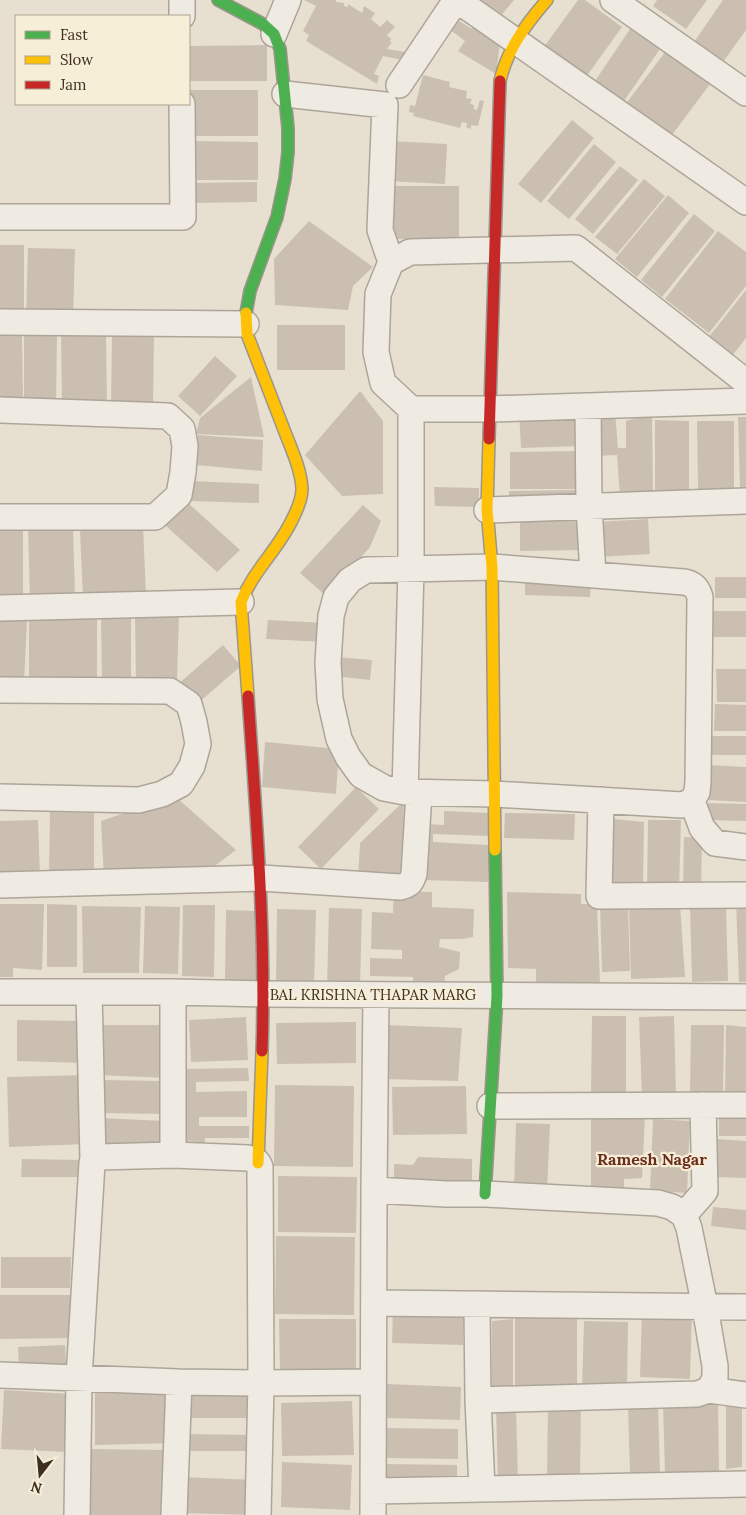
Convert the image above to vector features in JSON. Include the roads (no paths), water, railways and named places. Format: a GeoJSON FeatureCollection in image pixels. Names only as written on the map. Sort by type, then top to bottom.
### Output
{"type":"FeatureCollection","features":[{"type":"Feature","properties":{"kind":"street"},"geometry":{"type":"LineString","coordinates":[[182,0],[182,15]]}},
{"type":"Feature","properties":{"kind":"street"},"geometry":{"type":"LineString","coordinates":[[218,0],[263,24],[274,34],[280,49],[288,128],[285,179],[277,217],[250,291],[246,324],[247,334],[293,453],[302,491],[297,514],[281,541],[244,589],[241,602],[261,878],[264,994],[258,1163],[260,1177],[261,1383],[258,1515]]}},
{"type":"Feature","properties":{"kind":"street"},"geometry":{"type":"LineString","coordinates":[[274,34],[288,0]]}},
{"type":"Feature","properties":{"kind":"street"},"geometry":{"type":"LineString","coordinates":[[399,85],[457,0],[746,202]]}},
{"type":"Feature","properties":{"kind":"street"},"geometry":{"type":"LineString","coordinates":[[485,1194],[497,996],[492,568],[488,510],[499,86],[504,64],[516,41],[533,16],[547,0]]}},
{"type":"Feature","properties":{"kind":"street"},"geometry":{"type":"LineString","coordinates":[[613,0],[746,93]]}},
{"type":"Feature","properties":{"kind":"street"},"geometry":{"type":"LineString","coordinates":[[285,94],[385,104],[380,230],[391,262]]}},
{"type":"Feature","properties":{"kind":"street"},"geometry":{"type":"LineString","coordinates":[[0,217],[183,217],[182,105]]}},
{"type":"Feature","properties":{"kind":"street"},"geometry":{"type":"LineString","coordinates":[[746,382],[576,248],[410,252],[391,262],[378,294],[376,352],[383,383],[411,409],[490,409],[746,401]]}},
{"type":"Feature","properties":{"kind":"street"},"geometry":{"type":"LineString","coordinates":[[0,322],[246,324]]}},
{"type":"Feature","properties":{"kind":"street"},"geometry":{"type":"LineString","coordinates":[[588,406],[589,506],[593,575]]}},
{"type":"Feature","properties":{"kind":"street"},"geometry":{"type":"LineString","coordinates":[[0,885],[261,878],[400,886],[408,885],[412,881],[414,874],[411,409]]}},
{"type":"Feature","properties":{"kind":"street"},"geometry":{"type":"LineString","coordinates":[[0,410],[168,416],[182,429],[185,446],[183,472],[178,495],[155,517],[0,517]]}},
{"type":"Feature","properties":{"kind":"street"},"geometry":{"type":"LineString","coordinates":[[488,510],[746,501]]}},
{"type":"Feature","properties":{"kind":"street"},"geometry":{"type":"LineString","coordinates":[[492,568],[693,584],[700,597],[698,782],[697,792],[692,801],[682,805],[494,794],[412,792],[384,788],[361,775],[348,757],[339,739],[330,699],[328,662],[331,616],[336,597],[350,580],[366,570],[492,568]]}},
{"type":"Feature","properties":{"kind":"street"},"geometry":{"type":"LineString","coordinates":[[0,608],[241,602]]}},
{"type":"Feature","properties":{"kind":"street"},"geometry":{"type":"LineString","coordinates":[[0,690],[170,691],[189,704],[198,744],[192,766],[181,784],[162,794],[139,800],[0,798]]}},
{"type":"Feature","properties":{"kind":"street"},"geometry":{"type":"LineString","coordinates":[[601,800],[599,896],[746,895]]}},
{"type":"Feature","properties":{"kind":"street"},"geometry":{"type":"LineString","coordinates":[[692,801],[702,828],[715,843],[746,847]]}},
{"type":"Feature","properties":{"kind":"street","name":"BAL KRISHNA THAPAR MARG"},"geometry":{"type":"LineString","coordinates":[[0,992],[746,997]]}},
{"type":"Feature","properties":{"kind":"street"},"geometry":{"type":"LineString","coordinates":[[77,1515],[79,1378],[93,1159],[89,992]]}},
{"type":"Feature","properties":{"kind":"street"},"geometry":{"type":"LineString","coordinates":[[173,992],[173,1155]]}},
{"type":"Feature","properties":{"kind":"street"},"geometry":{"type":"LineString","coordinates":[[376,995],[373,1503],[482,1489],[746,1484]]}},
{"type":"Feature","properties":{"kind":"street"},"geometry":{"type":"LineString","coordinates":[[684,1215],[705,1190],[703,1105]]}},
{"type":"Feature","properties":{"kind":"street"},"geometry":{"type":"LineString","coordinates":[[490,1106],[746,1105]]}},
{"type":"Feature","properties":{"kind":"street"},"geometry":{"type":"LineString","coordinates":[[93,1159],[99,1157],[173,1155],[248,1158],[254,1159],[258,1163]]}},
{"type":"Feature","properties":{"kind":"street"},"geometry":{"type":"LineString","coordinates":[[374,1190],[658,1203],[672,1206],[684,1215],[689,1228],[705,1307],[715,1366],[715,1378],[709,1390]]}},
{"type":"Feature","properties":{"kind":"street"},"geometry":{"type":"LineString","coordinates":[[374,1303],[746,1307]]}},
{"type":"Feature","properties":{"kind":"street"},"geometry":{"type":"LineString","coordinates":[[477,1304],[478,1400],[482,1489]]}},
{"type":"Feature","properties":{"kind":"street"},"geometry":{"type":"LineString","coordinates":[[0,1375],[179,1382],[373,1382]]}},
{"type":"Feature","properties":{"kind":"street"},"geometry":{"type":"LineString","coordinates":[[174,1515],[179,1382]]}},
{"type":"Feature","properties":{"kind":"street"},"geometry":{"type":"LineString","coordinates":[[478,1400],[697,1394],[709,1390],[746,1395]]}},
{"type":"Feature","properties":{"kind":"district","name":"Ramesh Nagar"},"geometry":{"type":"Point","coordinates":[652,1159]}}]}
